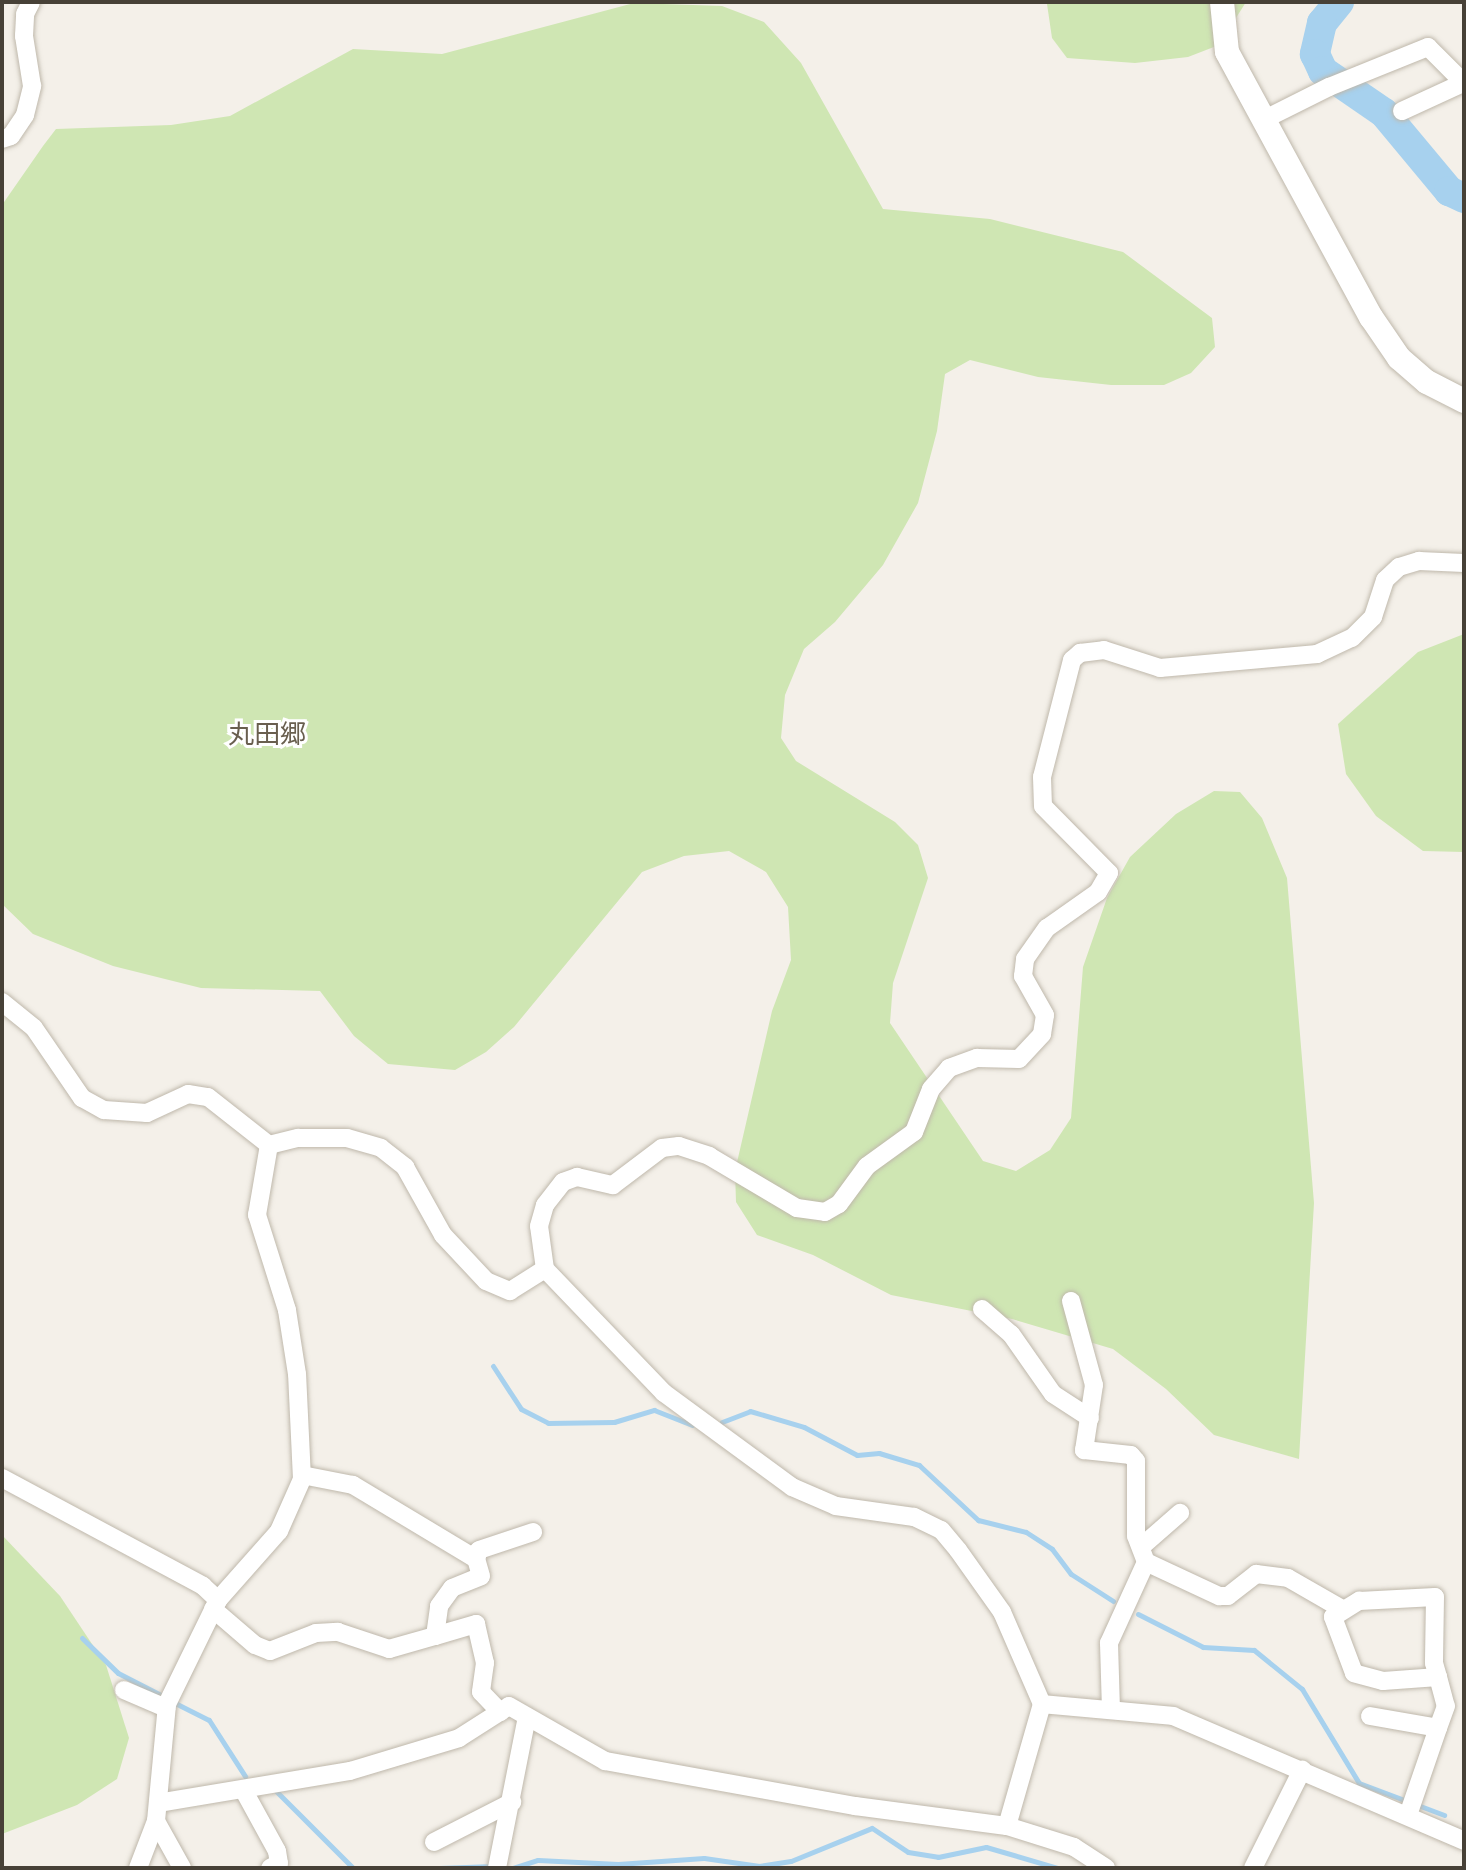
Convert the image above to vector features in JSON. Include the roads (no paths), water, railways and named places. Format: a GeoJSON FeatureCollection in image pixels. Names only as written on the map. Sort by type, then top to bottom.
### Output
{"type":"FeatureCollection","features":[{"type":"Feature","properties":{"kind":"street"},"geometry":{"type":"LineString","coordinates":[[2,139],[11,136],[25,115],[32,86],[24,36],[25,14],[31,2]]}},
{"type":"Feature","properties":{"kind":"street"},"geometry":{"type":"LineString","coordinates":[[1222,2],[1227,52],[1371,317],[1399,358],[1427,382],[1464,401]]}},
{"type":"Feature","properties":{"kind":"street"},"geometry":{"type":"LineString","coordinates":[[1263,120],[1428,47],[1463,83],[1402,111]]}},
{"type":"Feature","properties":{"kind":"street"},"geometry":{"type":"LineString","coordinates":[[1007,1826],[1042,1704],[1002,1612],[941,1530],[914,1517],[836,1506],[792,1487],[747,1459],[664,1393],[545,1269],[539,1226],[545,1205],[563,1182],[577,1177],[613,1185],[662,1148],[679,1146],[709,1156],[797,1208],[825,1212],[839,1204],[867,1166],[914,1132],[931,1089],[949,1068],[977,1058],[1019,1059],[1031,1051],[1042,1034],[1045,1015],[1023,976],[1025,959],[1047,928],[1098,892],[1109,873],[1043,806],[1042,777],[1072,660],[1080,653],[1104,650],[1160,668],[1317,654],[1352,638],[1373,617],[1385,580],[1399,567],[1419,561],[1464,563]]}},
{"type":"Feature","properties":{"kind":"street"},"geometry":{"type":"LineString","coordinates":[[2,1002],[34,1028],[82,1098],[104,1110],[147,1113],[188,1094],[208,1097],[269,1145]]}},
{"type":"Feature","properties":{"kind":"street"},"geometry":{"type":"LineString","coordinates":[[269,1145],[298,1138],[347,1138],[381,1148],[405,1167],[443,1235],[486,1281],[510,1291],[545,1269]]}},
{"type":"Feature","properties":{"kind":"street"},"geometry":{"type":"LineString","coordinates":[[138,1868],[157,1812],[168,1703],[216,1604],[279,1531],[302,1475],[289,1323],[257,1215],[269,1145]]}},
{"type":"Feature","properties":{"kind":"street"},"geometry":{"type":"LineString","coordinates":[[1071,1301],[1090,1358],[1090,1418],[1084,1450],[1131,1455],[1136,1461],[1143,1554]]}},
{"type":"Feature","properties":{"kind":"street"},"geometry":{"type":"LineString","coordinates":[[982,1309],[1011,1334],[1053,1394],[1090,1418]]}},
{"type":"Feature","properties":{"kind":"street"},"geometry":{"type":"LineString","coordinates":[[302,1475],[353,1485],[476,1559]]}},
{"type":"Feature","properties":{"kind":"street"},"geometry":{"type":"LineString","coordinates":[[2,1478],[203,1586],[255,1645],[270,1651],[316,1633],[338,1632],[389,1649],[476,1624],[485,1663],[481,1692],[500,1712]]}},
{"type":"Feature","properties":{"kind":"street"},"geometry":{"type":"LineString","coordinates":[[1111,1710],[1109,1643],[1143,1554],[1180,1513]]}},
{"type":"Feature","properties":{"kind":"street"},"geometry":{"type":"LineString","coordinates":[[435,1636],[439,1606],[452,1588],[481,1576],[476,1559],[479,1550],[533,1532]]}},
{"type":"Feature","properties":{"kind":"street"},"geometry":{"type":"LineString","coordinates":[[1143,1554],[1219,1596],[1228,1596],[1256,1574],[1288,1578],[1342,1609]]}},
{"type":"Feature","properties":{"kind":"street"},"geometry":{"type":"LineString","coordinates":[[1412,1807],[1446,1706],[1438,1677],[1435,1597],[1359,1601],[1333,1617],[1354,1673],[1383,1681],[1438,1677]]}},
{"type":"Feature","properties":{"kind":"street"},"geometry":{"type":"LineString","coordinates":[[124,1690],[168,1703]]}},
{"type":"Feature","properties":{"kind":"street"},"geometry":{"type":"LineString","coordinates":[[1042,1704],[1173,1716],[1302,1770],[1412,1807],[1464,1841]]}},
{"type":"Feature","properties":{"kind":"street"},"geometry":{"type":"LineString","coordinates":[[157,1812],[244,1791],[350,1771],[459,1738],[509,1706],[605,1761],[855,1806],[1007,1826],[1074,1847],[1106,1868]]}},
{"type":"Feature","properties":{"kind":"street"},"geometry":{"type":"LineString","coordinates":[[1370,1716],[1438,1728]]}},
{"type":"Feature","properties":{"kind":"street"},"geometry":{"type":"LineString","coordinates":[[498,1864],[527,1717]]}},
{"type":"Feature","properties":{"kind":"street"},"geometry":{"type":"LineString","coordinates":[[1253,1868],[1302,1770]]}},
{"type":"Feature","properties":{"kind":"street"},"geometry":{"type":"LineString","coordinates":[[244,1791],[281,1862]]}},
{"type":"Feature","properties":{"kind":"street"},"geometry":{"type":"LineString","coordinates":[[434,1842],[512,1802]]}},
{"type":"Feature","properties":{"kind":"street"},"geometry":{"type":"LineString","coordinates":[[157,1812],[182,1868]]}},
{"type":"Feature","properties":{"kind":"waterway"},"geometry":{"type":"LineString","coordinates":[[1339,2],[1322,23],[1315,54],[1323,71],[1384,113],[1449,191],[1464,198]]}},
{"type":"Feature","properties":{"kind":"waterway"},"geometry":{"type":"LineString","coordinates":[[493,1366],[521,1409],[548,1423],[614,1422],[654,1410],[692,1425]]}},
{"type":"Feature","properties":{"kind":"waterway"},"geometry":{"type":"LineString","coordinates":[[722,1422],[750,1411],[804,1427],[857,1455],[879,1453],[919,1465],[978,1520],[1026,1532],[1052,1549],[1071,1574],[1113,1601]]}},
{"type":"Feature","properties":{"kind":"waterway"},"geometry":{"type":"LineString","coordinates":[[1138,1614],[1203,1647],[1254,1650],[1302,1689],[1359,1783],[1444,1815]]}},
{"type":"Feature","properties":{"kind":"waterway"},"geometry":{"type":"LineString","coordinates":[[82,1638],[118,1673],[165,1697]]}},
{"type":"Feature","properties":{"kind":"waterway"},"geometry":{"type":"LineString","coordinates":[[173,1702],[209,1720],[245,1776]]}},
{"type":"Feature","properties":{"kind":"waterway"},"geometry":{"type":"LineString","coordinates":[[276,1791],[353,1868]]}},
{"type":"Feature","properties":{"kind":"waterway"},"geometry":{"type":"LineString","coordinates":[[513,1868],[538,1860],[618,1864],[704,1858],[759,1866],[791,1861],[872,1828],[908,1852],[938,1857],[986,1847],[1058,1868]]}},
{"type":"Feature","properties":{"kind":"waterway"},"geometry":{"type":"LineString","coordinates":[[439,1868],[493,1866]]}},
{"type":"Feature","properties":{"kind":"district","name":"丸田郷"},"geometry":{"type":"Point","coordinates":[267,735]}}]}
